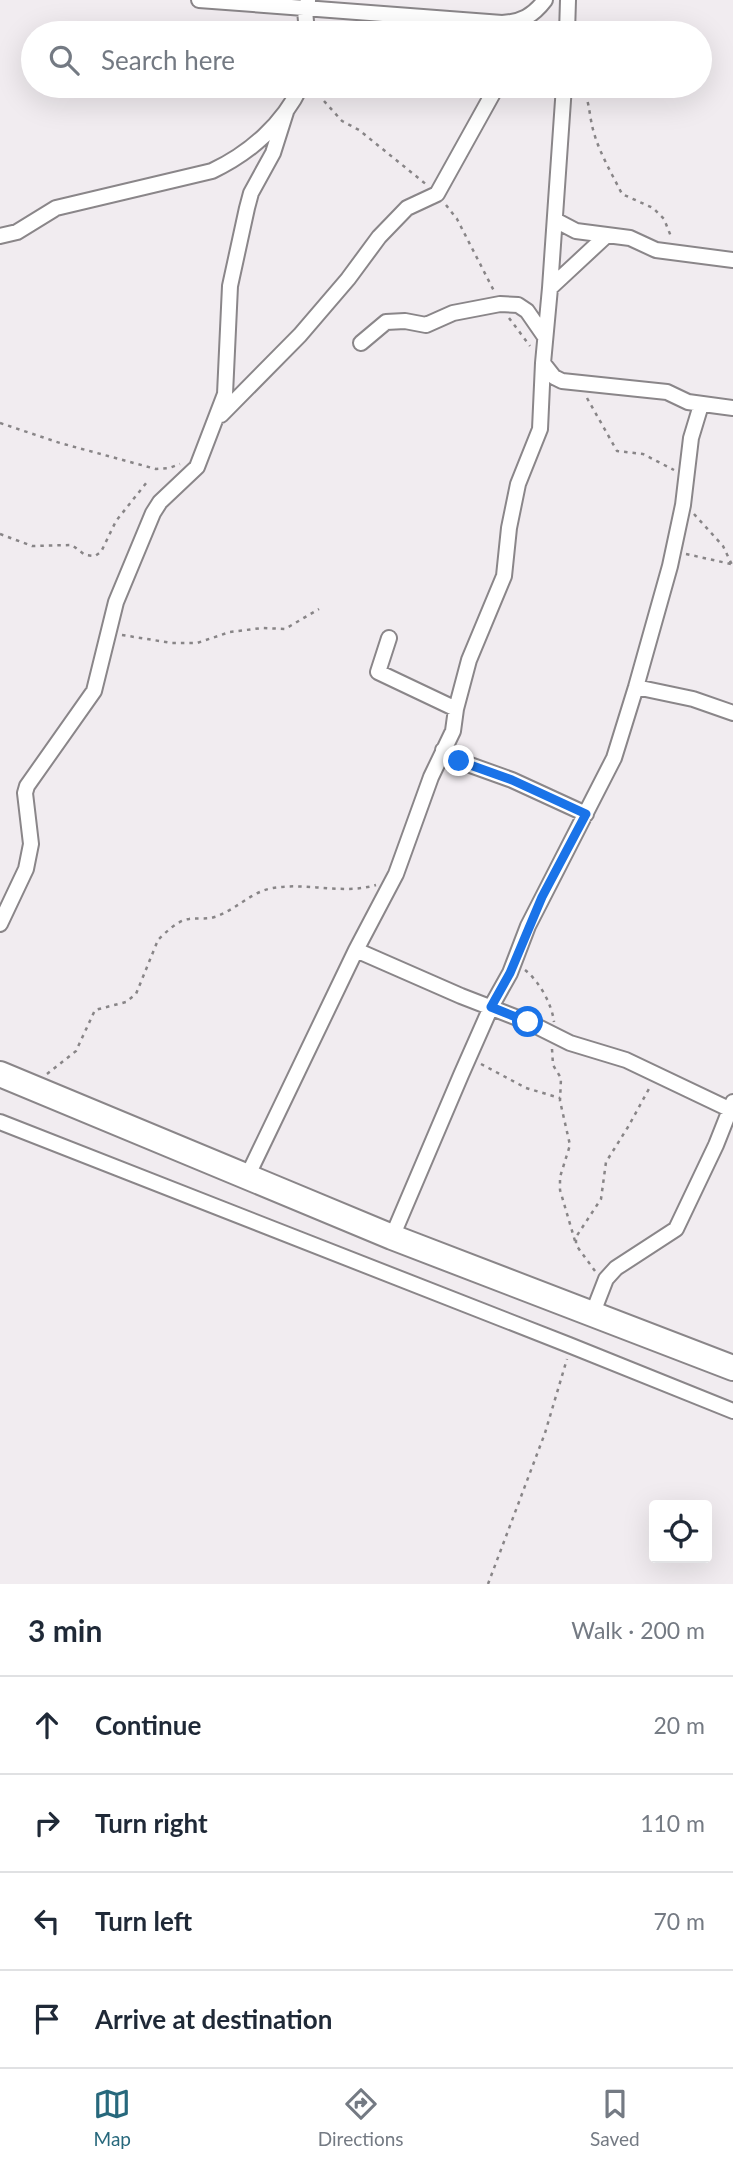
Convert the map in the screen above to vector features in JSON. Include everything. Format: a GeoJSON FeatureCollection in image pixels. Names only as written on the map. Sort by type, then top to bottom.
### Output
{"type":"FeatureCollection","features":[{"type":"Feature","properties":{"kind":"highway"},"geometry":{"type":"LineString","coordinates":[[0,1074],[392,1237],[733,1368]]}},
{"type":"Feature","properties":{"kind":"street"},"geometry":{"type":"LineString","coordinates":[[199,0],[307,5],[480,21]]}},
{"type":"Feature","properties":{"kind":"street"},"geometry":{"type":"LineString","coordinates":[[567,21],[568,0]]}},
{"type":"Feature","properties":{"kind":"street"},"geometry":{"type":"LineString","coordinates":[[513,21],[524,19],[540,6]]}},
{"type":"Feature","properties":{"kind":"street"},"geometry":{"type":"LineString","coordinates":[[0,924],[26,869],[31,844],[25,793],[27,786],[94,691],[116,602],[153,513],[160,502],[189,477],[203,456],[225,394],[230,286],[248,200],[273,153],[286,112],[294,98]]}},
{"type":"Feature","properties":{"kind":"street"},"geometry":{"type":"LineString","coordinates":[[215,421],[300,335],[348,279],[379,237],[407,208],[437,194],[490,98]]}},
{"type":"Feature","properties":{"kind":"street"},"geometry":{"type":"LineString","coordinates":[[247,1177],[356,950],[396,874],[425,792],[453,731],[469,660],[504,576],[509,528],[518,484],[540,429],[542,363],[563,98]]}},
{"type":"Feature","properties":{"kind":"street"},"geometry":{"type":"LineString","coordinates":[[0,236],[17,232],[56,208],[212,171],[232,161],[252,146],[286,112]]}},
{"type":"Feature","properties":{"kind":"street"},"geometry":{"type":"LineString","coordinates":[[555,220],[576,231],[630,238],[656,250],[733,260]]}},
{"type":"Feature","properties":{"kind":"street"},"geometry":{"type":"LineString","coordinates":[[550,288],[607,235]]}},
{"type":"Feature","properties":{"kind":"street"},"geometry":{"type":"LineString","coordinates":[[360,343],[386,322],[429,324],[453,313],[500,304],[513,304],[527,311],[545,337]]}},
{"type":"Feature","properties":{"kind":"street"},"geometry":{"type":"LineString","coordinates":[[542,363],[554,377],[562,381],[667,392],[688,402],[733,408]]}},
{"type":"Feature","properties":{"kind":"street"},"geometry":{"type":"LineString","coordinates":[[392,1237],[528,926],[614,758],[672,552],[683,505],[691,438],[701,405]]}},
{"type":"Feature","properties":{"kind":"street"},"geometry":{"type":"LineString","coordinates":[[389,638],[378,672],[456,709]]}},
{"type":"Feature","properties":{"kind":"street"},"geometry":{"type":"LineString","coordinates":[[636,687],[693,699],[733,713]]}},
{"type":"Feature","properties":{"kind":"street"},"geometry":{"type":"LineString","coordinates":[[443,750],[459,761],[512,780],[586,814]]}},
{"type":"Feature","properties":{"kind":"street"},"geometry":{"type":"LineString","coordinates":[[356,950],[586,1049],[626,1060],[732,1107],[676,1229],[616,1268],[604,1284],[592,1315]]}},
{"type":"Feature","properties":{"kind":"street"},"geometry":{"type":"LineString","coordinates":[[0,1122],[733,1411]]}},
{"type":"Feature","properties":{"kind":"path"},"geometry":{"type":"LineString","coordinates":[[322,98],[342,121],[359,130],[437,194],[457,219],[500,304],[542,363]]}},
{"type":"Feature","properties":{"kind":"path"},"geometry":{"type":"LineString","coordinates":[[587,98],[595,136],[622,194],[653,208],[664,219],[673,240],[691,254]]}},
{"type":"Feature","properties":{"kind":"path"},"geometry":{"type":"LineString","coordinates":[[585,396],[617,452],[643,454],[687,474]]}},
{"type":"Feature","properties":{"kind":"path"},"geometry":{"type":"LineString","coordinates":[[0,424],[156,469],[169,468],[203,456]]}},
{"type":"Feature","properties":{"kind":"path"},"geometry":{"type":"LineString","coordinates":[[0,534],[32,546],[72,545],[85,555],[95,556],[101,552],[116,521],[148,482]]}},
{"type":"Feature","properties":{"kind":"path"},"geometry":{"type":"LineString","coordinates":[[683,505],[723,546],[733,565]]}},
{"type":"Feature","properties":{"kind":"path"},"geometry":{"type":"LineString","coordinates":[[672,552],[720,560],[733,565]]}},
{"type":"Feature","properties":{"kind":"path"},"geometry":{"type":"LineString","coordinates":[[108,633],[172,643],[197,643],[230,632],[262,628],[285,629],[319,609]]}},
{"type":"Feature","properties":{"kind":"path"},"geometry":{"type":"LineString","coordinates":[[25,1085],[51,1072],[76,1051],[94,1010],[118,1005],[133,998],[138,992],[159,940],[183,920],[210,918],[235,908],[250,895],[275,888],[371,887],[396,874]]}},
{"type":"Feature","properties":{"kind":"path"},"geometry":{"type":"LineString","coordinates":[[513,964],[527,971],[553,1013],[553,1065],[561,1078],[560,1098],[570,1145],[560,1177],[560,1190],[575,1241],[604,1284]]}},
{"type":"Feature","properties":{"kind":"path"},"geometry":{"type":"LineString","coordinates":[[469,1057],[526,1088],[560,1098]]}},
{"type":"Feature","properties":{"kind":"path"},"geometry":{"type":"LineString","coordinates":[[575,1241],[601,1199],[606,1162],[656,1074]]}},
{"type":"Feature","properties":{"kind":"path"},"geometry":{"type":"LineString","coordinates":[[488,1584],[545,1433],[562,1380],[569,1345]]}},
{"type":"Feature","properties":{"kind":"route"},"geometry":{"type":"LineString","coordinates":[[459,761],[512,780],[586,814],[542,897],[510,973],[491,1007],[528,1022]]}}]}
